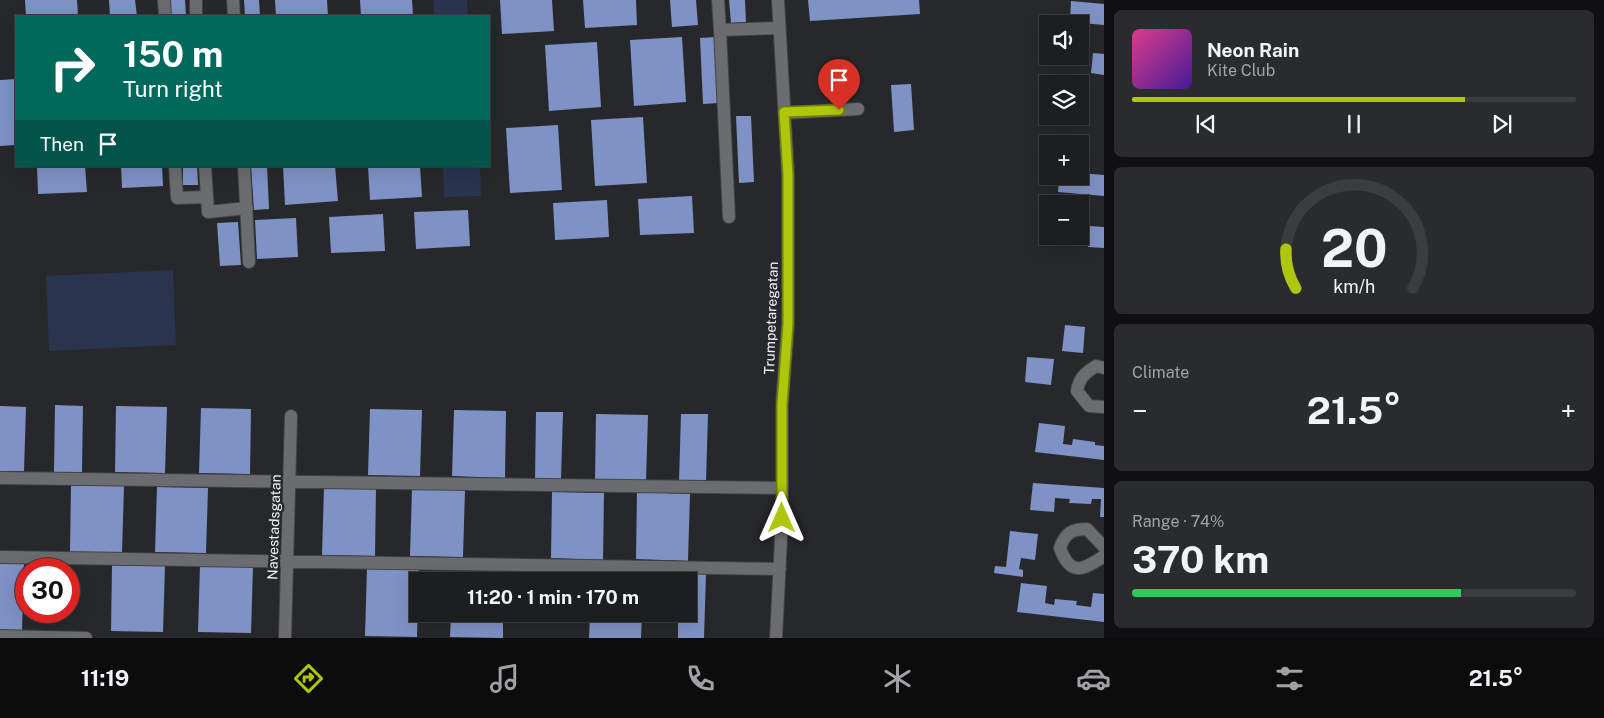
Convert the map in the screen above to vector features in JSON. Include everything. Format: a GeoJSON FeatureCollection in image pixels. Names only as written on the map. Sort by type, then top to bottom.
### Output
{"type":"FeatureCollection","features":[{"type":"Feature","properties":{"kind":"street"},"geometry":{"type":"LineString","coordinates":[[164,0],[165,15]]}},
{"type":"Feature","properties":{"kind":"street"},"geometry":{"type":"LineString","coordinates":[[196,0],[196,15]]}},
{"type":"Feature","properties":{"kind":"street"},"geometry":{"type":"LineString","coordinates":[[233,0],[234,15]]}},
{"type":"Feature","properties":{"kind":"street"},"geometry":{"type":"LineString","coordinates":[[718,0],[728,217]]}},
{"type":"Feature","properties":{"kind":"street","name":"Trumpetaregatan"},"geometry":{"type":"LineString","coordinates":[[776,638],[780,569],[782,405],[788,324],[788,175],[778,0]]}},
{"type":"Feature","properties":{"kind":"street"},"geometry":{"type":"LineString","coordinates":[[720,30],[779,28]]}},
{"type":"Feature","properties":{"kind":"street"},"geometry":{"type":"LineString","coordinates":[[784,112],[858,109]]}},
{"type":"Feature","properties":{"kind":"street"},"geometry":{"type":"LineString","coordinates":[[175,167],[177,198],[207,197]]}},
{"type":"Feature","properties":{"kind":"street"},"geometry":{"type":"LineString","coordinates":[[205,167],[208,212],[247,208]]}},
{"type":"Feature","properties":{"kind":"street"},"geometry":{"type":"LineString","coordinates":[[244,167],[249,262]]}},
{"type":"Feature","properties":{"kind":"street"},"geometry":{"type":"LineString","coordinates":[[1104,368],[1096,366],[1086,373],[1079,381],[1077,391],[1089,406],[1104,407]]}},
{"type":"Feature","properties":{"kind":"street","name":"Navestadsgatan"},"geometry":{"type":"LineString","coordinates":[[285,638],[291,416]]}},
{"type":"Feature","properties":{"kind":"street"},"geometry":{"type":"LineString","coordinates":[[0,478],[782,488]]}},
{"type":"Feature","properties":{"kind":"street"},"geometry":{"type":"LineString","coordinates":[[1104,547],[1087,529],[1077,529],[1063,538],[1060,548],[1066,564],[1076,569],[1087,567],[1104,556]]}},
{"type":"Feature","properties":{"kind":"street"},"geometry":{"type":"LineString","coordinates":[[0,557],[780,569]]}},
{"type":"Feature","properties":{"kind":"street"},"geometry":{"type":"LineString","coordinates":[[0,636],[86,638]]}},
{"type":"Feature","properties":{"kind":"shaded area"},"geometry":{"type":"Polygon","coordinates":[[[433,0],[467,0],[468,15],[434,15],[433,0]]]}},
{"type":"Feature","properties":{"kind":"shaded area"},"geometry":{"type":"Polygon","coordinates":[[[443,167],[480,167],[481,196],[444,197],[443,167]]]}},
{"type":"Feature","properties":{"kind":"shaded area"},"geometry":{"type":"Polygon","coordinates":[[[173,270],[176,345],[49,351],[46,276],[173,270]]]}},
{"type":"Feature","properties":{"kind":"building"},"geometry":{"type":"Polygon","coordinates":[[[25,0],[77,0],[78,15],[26,15],[25,0]]]}},
{"type":"Feature","properties":{"kind":"building"},"geometry":{"type":"Polygon","coordinates":[[[109,0],[135,0],[137,15],[110,15],[109,0]]]}},
{"type":"Feature","properties":{"kind":"building"},"geometry":{"type":"Polygon","coordinates":[[[170,0],[185,0],[186,15],[170,15],[170,0]]]}},
{"type":"Feature","properties":{"kind":"building"},"geometry":{"type":"Polygon","coordinates":[[[244,0],[259,0],[260,15],[245,15],[244,0]]]}},
{"type":"Feature","properties":{"kind":"building"},"geometry":{"type":"Polygon","coordinates":[[[275,0],[327,0],[328,15],[276,15],[275,0]]]}},
{"type":"Feature","properties":{"kind":"building"},"geometry":{"type":"Polygon","coordinates":[[[360,0],[412,0],[413,15],[361,15],[360,0]]]}},
{"type":"Feature","properties":{"kind":"building"},"geometry":{"type":"Polygon","coordinates":[[[500,0],[552,0],[554,31],[502,34],[500,0]]]}},
{"type":"Feature","properties":{"kind":"building"},"geometry":{"type":"Polygon","coordinates":[[[583,0],[636,0],[637,25],[585,28],[583,0]]]}},
{"type":"Feature","properties":{"kind":"building"},"geometry":{"type":"Polygon","coordinates":[[[670,0],[696,0],[698,25],[672,27],[670,0]]]}},
{"type":"Feature","properties":{"kind":"building"},"geometry":{"type":"Polygon","coordinates":[[[729,0],[745,0],[746,22],[731,23],[729,0]]]}},
{"type":"Feature","properties":{"kind":"building"},"geometry":{"type":"Polygon","coordinates":[[[808,0],[919,0],[920,14],[810,21],[808,0]]]}},
{"type":"Feature","properties":{"kind":"building"},"geometry":{"type":"Polygon","coordinates":[[[1071,1],[1104,4],[1104,25],[1089,24],[1089,15],[1070,15],[1071,1]]]}},
{"type":"Feature","properties":{"kind":"building"},"geometry":{"type":"Polygon","coordinates":[[[682,37],[686,102],[634,106],[630,40],[682,37]]]}},
{"type":"Feature","properties":{"kind":"building"},"geometry":{"type":"Polygon","coordinates":[[[715,37],[719,103],[703,104],[700,38],[715,37]]]}},
{"type":"Feature","properties":{"kind":"building"},"geometry":{"type":"Polygon","coordinates":[[[597,42],[601,107],[549,111],[545,45],[597,42]]]}},
{"type":"Feature","properties":{"kind":"building"},"geometry":{"type":"Polygon","coordinates":[[[1093,53],[1104,54],[1104,75],[1091,73],[1093,53]]]}},
{"type":"Feature","properties":{"kind":"building"},"geometry":{"type":"Polygon","coordinates":[[[15,79],[15,145],[0,146],[0,80],[15,79]]]}},
{"type":"Feature","properties":{"kind":"building"},"geometry":{"type":"Polygon","coordinates":[[[911,84],[914,130],[894,132],[891,85],[911,84]]]}},
{"type":"Feature","properties":{"kind":"building"},"geometry":{"type":"Polygon","coordinates":[[[736,116],[751,116],[754,182],[739,183],[736,116]]]}},
{"type":"Feature","properties":{"kind":"building"},"geometry":{"type":"Polygon","coordinates":[[[643,117],[647,183],[595,186],[591,120],[643,117]]]}},
{"type":"Feature","properties":{"kind":"building"},"geometry":{"type":"Polygon","coordinates":[[[558,125],[562,190],[510,193],[506,128],[558,125]]]}},
{"type":"Feature","properties":{"kind":"building"},"geometry":{"type":"Polygon","coordinates":[[[37,167],[85,167],[87,192],[38,194],[37,167]]]}},
{"type":"Feature","properties":{"kind":"building"},"geometry":{"type":"Polygon","coordinates":[[[121,167],[162,167],[163,186],[122,188],[121,167]]]}},
{"type":"Feature","properties":{"kind":"building"},"geometry":{"type":"Polygon","coordinates":[[[183,167],[197,167],[198,185],[183,185],[183,167]]]}},
{"type":"Feature","properties":{"kind":"building"},"geometry":{"type":"Polygon","coordinates":[[[251,167],[267,167],[269,209],[254,210],[251,167]]]}},
{"type":"Feature","properties":{"kind":"building"},"geometry":{"type":"Polygon","coordinates":[[[283,167],[335,167],[338,201],[285,205],[283,167]]]}},
{"type":"Feature","properties":{"kind":"building"},"geometry":{"type":"Polygon","coordinates":[[[368,167],[420,167],[422,197],[370,200],[368,167]]]}},
{"type":"Feature","properties":{"kind":"building"},"geometry":{"type":"Polygon","coordinates":[[[1089,174],[1104,175],[1104,196],[1058,192],[1058,185],[1089,185],[1089,174]]]}},
{"type":"Feature","properties":{"kind":"building"},"geometry":{"type":"Polygon","coordinates":[[[692,196],[694,233],[640,235],[638,199],[692,196]]]}},
{"type":"Feature","properties":{"kind":"building"},"geometry":{"type":"Polygon","coordinates":[[[607,200],[609,237],[555,240],[553,203],[607,200]]]}},
{"type":"Feature","properties":{"kind":"building"},"geometry":{"type":"Polygon","coordinates":[[[468,210],[470,246],[416,249],[414,212],[468,210]]]}},
{"type":"Feature","properties":{"kind":"building"},"geometry":{"type":"Polygon","coordinates":[[[383,214],[385,251],[331,253],[329,217],[383,214]]]}},
{"type":"Feature","properties":{"kind":"building"},"geometry":{"type":"Polygon","coordinates":[[[296,218],[298,257],[257,259],[255,220],[296,218]]]}},
{"type":"Feature","properties":{"kind":"building"},"geometry":{"type":"Polygon","coordinates":[[[238,222],[241,265],[220,266],[217,223],[238,222]]]}},
{"type":"Feature","properties":{"kind":"building"},"geometry":{"type":"Polygon","coordinates":[[[1090,226],[1104,227],[1104,248],[1088,247],[1090,226]]]}},
{"type":"Feature","properties":{"kind":"building"},"geometry":{"type":"Polygon","coordinates":[[[1065,325],[1085,327],[1083,353],[1062,351],[1065,325]]]}},
{"type":"Feature","properties":{"kind":"building"},"geometry":{"type":"Polygon","coordinates":[[[1027,357],[1054,359],[1051,385],[1025,382],[1027,357]]]}},
{"type":"Feature","properties":{"kind":"building"},"geometry":{"type":"Polygon","coordinates":[[[55,405],[83,406],[82,472],[54,472],[55,405]]]}},
{"type":"Feature","properties":{"kind":"building"},"geometry":{"type":"Polygon","coordinates":[[[0,406],[26,407],[24,471],[0,471],[0,406]]]}},
{"type":"Feature","properties":{"kind":"building"},"geometry":{"type":"Polygon","coordinates":[[[116,406],[167,407],[165,473],[115,472],[116,406]]]}},
{"type":"Feature","properties":{"kind":"building"},"geometry":{"type":"Polygon","coordinates":[[[201,408],[251,409],[250,474],[199,473],[201,408]]]}},
{"type":"Feature","properties":{"kind":"building"},"geometry":{"type":"Polygon","coordinates":[[[370,409],[422,410],[420,476],[368,475],[370,409]]]}},
{"type":"Feature","properties":{"kind":"building"},"geometry":{"type":"Polygon","coordinates":[[[454,410],[506,411],[505,478],[452,476],[454,410]]]}},
{"type":"Feature","properties":{"kind":"building"},"geometry":{"type":"Polygon","coordinates":[[[536,412],[563,412],[561,479],[535,479],[536,412]]]}},
{"type":"Feature","properties":{"kind":"building"},"geometry":{"type":"Polygon","coordinates":[[[596,414],[648,415],[646,481],[595,480],[596,414]]]}},
{"type":"Feature","properties":{"kind":"building"},"geometry":{"type":"Polygon","coordinates":[[[681,414],[708,414],[706,482],[679,481],[681,414]]]}},
{"type":"Feature","properties":{"kind":"building"},"geometry":{"type":"Polygon","coordinates":[[[1039,423],[1065,426],[1063,444],[1072,445],[1073,439],[1095,442],[1095,445],[1104,446],[1104,460],[1035,452],[1039,423]]]}},
{"type":"Feature","properties":{"kind":"building"},"geometry":{"type":"Polygon","coordinates":[[[1033,483],[1104,488],[1104,517],[1100,517],[1101,499],[1092,499],[1091,504],[1069,503],[1070,499],[1055,498],[1054,512],[1030,510],[1033,483]]]}},
{"type":"Feature","properties":{"kind":"building"},"geometry":{"type":"Polygon","coordinates":[[[71,485],[124,486],[122,553],[70,552],[71,485]]]}},
{"type":"Feature","properties":{"kind":"building"},"geometry":{"type":"Polygon","coordinates":[[[157,487],[208,488],[206,553],[155,552],[157,487]]]}},
{"type":"Feature","properties":{"kind":"building"},"geometry":{"type":"Polygon","coordinates":[[[324,487],[376,488],[375,556],[322,555],[324,487]]]}},
{"type":"Feature","properties":{"kind":"building"},"geometry":{"type":"Polygon","coordinates":[[[412,489],[465,490],[463,557],[410,556],[412,489]]]}},
{"type":"Feature","properties":{"kind":"building"},"geometry":{"type":"Polygon","coordinates":[[[552,492],[604,493],[603,560],[551,558],[552,492]]]}},
{"type":"Feature","properties":{"kind":"building"},"geometry":{"type":"Polygon","coordinates":[[[637,492],[690,494],[688,561],[636,559],[637,492]]]}},
{"type":"Feature","properties":{"kind":"building"},"geometry":{"type":"Polygon","coordinates":[[[1010,531],[1038,534],[1035,560],[1021,558],[1019,569],[1023,570],[1023,577],[994,573],[995,566],[1006,567],[1010,531]]]}},
{"type":"Feature","properties":{"kind":"building"},"geometry":{"type":"Polygon","coordinates":[[[0,563],[15,564],[15,623],[22,623],[22,631],[0,630],[0,563]]]}},
{"type":"Feature","properties":{"kind":"building"},"geometry":{"type":"Polygon","coordinates":[[[112,565],[165,566],[163,632],[111,631],[112,565]]]}},
{"type":"Feature","properties":{"kind":"building"},"geometry":{"type":"Polygon","coordinates":[[[200,565],[253,567],[251,633],[198,632],[200,565]]]}},
{"type":"Feature","properties":{"kind":"building"},"geometry":{"type":"Polygon","coordinates":[[[367,567],[419,568],[419,572],[409,572],[409,622],[417,622],[417,637],[365,636],[367,567]]]}},
{"type":"Feature","properties":{"kind":"building"},"geometry":{"type":"Polygon","coordinates":[[[452,571],[504,572],[452,572],[452,571]]]}},
{"type":"Feature","properties":{"kind":"building"},"geometry":{"type":"Polygon","coordinates":[[[697,573],[706,573],[704,638],[678,638],[678,622],[697,622],[697,573]]]}},
{"type":"Feature","properties":{"kind":"building"},"geometry":{"type":"Polygon","coordinates":[[[1021,583],[1047,586],[1045,603],[1054,605],[1055,599],[1077,601],[1076,605],[1091,607],[1093,593],[1104,594],[1104,622],[1017,612],[1021,583]]]}},
{"type":"Feature","properties":{"kind":"building"},"geometry":{"type":"Polygon","coordinates":[[[451,622],[503,622],[503,638],[450,637],[451,622]]]}},
{"type":"Feature","properties":{"kind":"building"},"geometry":{"type":"Polygon","coordinates":[[[590,622],[642,622],[641,638],[589,638],[590,622]]]}},
{"type":"Feature","properties":{"kind":"route"},"geometry":{"type":"LineString","coordinates":[[782,518],[782,405],[788,324],[788,175],[784,112],[839,110]]}}]}
